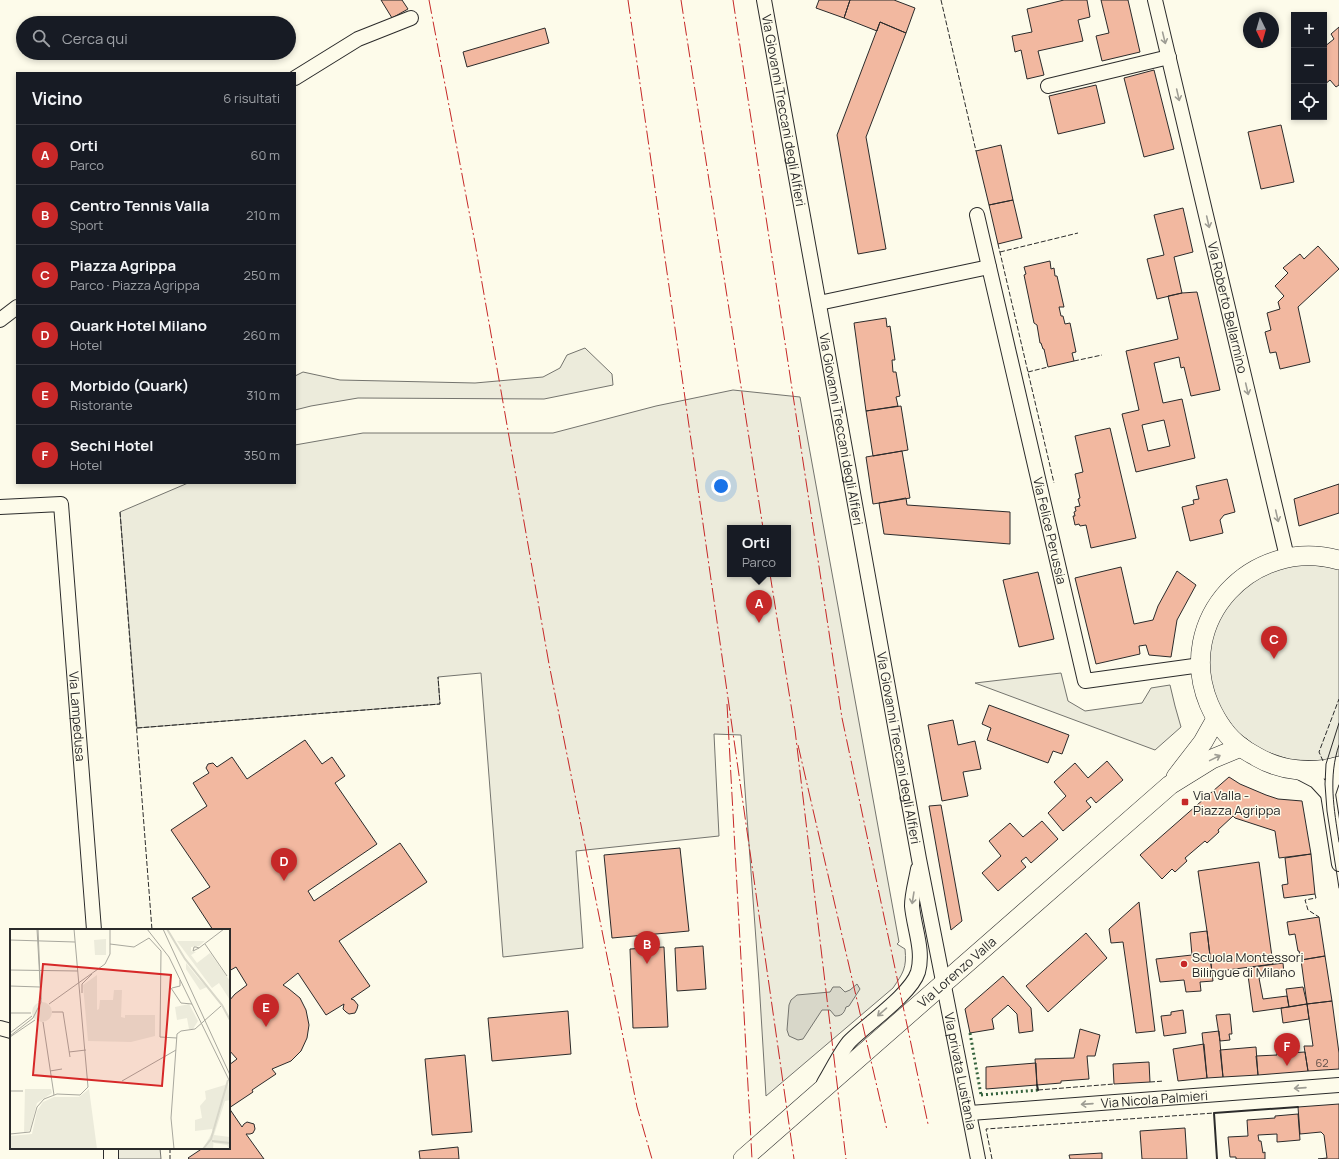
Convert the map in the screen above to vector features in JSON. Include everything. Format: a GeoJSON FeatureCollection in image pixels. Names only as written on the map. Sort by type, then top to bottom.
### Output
{"type":"FeatureCollection","features":[{"type":"Feature","properties":{"kind":"main road"},"geometry":{"type":"LineString","coordinates":[[1339,560],[1311,555],[1287,557],[1259,567],[1248,574],[1228,592],[1216,608],[1207,626],[1201,652],[1200,665],[1206,698],[1216,719],[1241,747],[1266,762],[1295,770],[1322,770],[1339,766]]}},
{"type":"Feature","properties":{"kind":"main road","name":"Via Lorenzo Valla"},"geometry":{"type":"LineString","coordinates":[[1170,785],[1203,742],[1216,719]]}},
{"type":"Feature","properties":{"kind":"main road","name":"Via Lorenzo Valla"},"geometry":{"type":"LineString","coordinates":[[743,1159],[1170,785],[1212,759],[1241,747]]}},
{"type":"Feature","properties":{"kind":"street","name":"Via Giovanni Treccani degli Alfieri"},"geometry":{"type":"LineString","coordinates":[[764,0],[919,859],[944,983]]}},
{"type":"Feature","properties":{"kind":"street","name":"Via Roberto Bellarmino"},"geometry":{"type":"LineString","coordinates":[[1155,0],[1287,557]]}},
{"type":"Feature","properties":{"kind":"street"},"geometry":{"type":"LineString","coordinates":[[296,77],[358,39],[411,18]]}},
{"type":"Feature","properties":{"kind":"street"},"geometry":{"type":"LineString","coordinates":[[1048,86],[1169,57]]}},
{"type":"Feature","properties":{"kind":"street","name":"Via Felice Perussia"},"geometry":{"type":"LineString","coordinates":[[977,215],[1085,681],[1200,665]]}},
{"type":"Feature","properties":{"kind":"street"},"geometry":{"type":"LineString","coordinates":[[819,303],[988,267]]}},
{"type":"Feature","properties":{"kind":"street"},"geometry":{"type":"LineString","coordinates":[[0,320],[16,308]]}},
{"type":"Feature","properties":{"kind":"street","name":"Via Lampedusa"},"geometry":{"type":"LineString","coordinates":[[0,507],[61,504],[94,929]]}},
{"type":"Feature","properties":{"kind":"street"},"geometry":{"type":"LineString","coordinates":[[1295,770],[1316,781],[1328,794]]}},
{"type":"Feature","properties":{"kind":"street"},"geometry":{"type":"LineString","coordinates":[[1339,772],[1332,782],[1328,794],[1339,864]]}},
{"type":"Feature","properties":{"kind":"street","name":"Via Giovanni Treccani degli Alfieri"},"geometry":{"type":"LineString","coordinates":[[819,1093],[848,1042],[904,993],[914,981],[920,958],[912,904],[919,859]]}},
{"type":"Feature","properties":{"kind":"street","name":"Via privata Lusitania"},"geometry":{"type":"LineString","coordinates":[[944,983],[978,1159]]}},
{"type":"Feature","properties":{"kind":"street"},"geometry":{"type":"LineString","coordinates":[[0,1028],[10,1031]]}},
{"type":"Feature","properties":{"kind":"street","name":"Via Nicola Palmieri"},"geometry":{"type":"LineString","coordinates":[[970,1113],[1339,1085]]}},
{"type":"Feature","properties":{"kind":"street"},"geometry":{"type":"LineString","coordinates":[[111,1149],[112,1159]]}},
{"type":"Feature","properties":{"kind":"shaded area"},"geometry":{"type":"Polygon","coordinates":[[[585,348],[612,374],[613,385],[544,399],[358,398],[296,410],[296,376],[303,372],[340,380],[475,383],[543,377],[560,368],[567,355],[585,348]]]}},
{"type":"Feature","properties":{"kind":"shaded area"},"geometry":{"type":"Polygon","coordinates":[[[733,390],[800,397],[899,942],[897,944],[905,949],[905,966],[893,988],[766,1096],[741,735],[714,734],[719,836],[576,851],[583,948],[503,957],[481,673],[438,677],[440,704],[137,728],[120,512],[186,484],[296,484],[296,445],[363,433],[553,433],[656,406],[733,390]]]}},
{"type":"Feature","properties":{"kind":"shaded area"},"geometry":{"type":"Polygon","coordinates":[[[1297,563],[1339,568],[1339,756],[1323,761],[1291,760],[1261,750],[1236,731],[1218,705],[1209,675],[1210,643],[1221,614],[1241,589],[1267,571],[1297,563]]]}},
{"type":"Feature","properties":{"kind":"shaded area"},"geometry":{"type":"Polygon","coordinates":[[[1061,673],[1068,701],[1085,711],[1142,703],[1151,688],[1170,685],[1181,727],[1155,750],[975,683],[1061,673]]]}},
{"type":"Feature","properties":{"kind":"shaded area"},"geometry":{"type":"Polygon","coordinates":[[[857,984],[860,989],[842,1014],[835,1016],[830,1010],[822,1010],[803,1039],[798,1040],[789,1036],[787,1030],[789,1005],[791,1000],[797,995],[830,992],[833,987],[840,987],[845,992],[857,984]]]}},
{"type":"Feature","properties":{"kind":"shaded area"},"geometry":{"type":"Polygon","coordinates":[[[115,1149],[160,1149],[161,1159],[115,1159],[115,1149]]]}},
{"type":"Feature","properties":{"kind":"building"},"geometry":{"type":"Polygon","coordinates":[[[381,0],[402,0],[408,9],[392,18],[381,0]]]}},
{"type":"Feature","properties":{"kind":"building"},"geometry":{"type":"Polygon","coordinates":[[[819,0],[850,0],[844,18],[816,8],[819,0]]]}},
{"type":"Feature","properties":{"kind":"building"},"geometry":{"type":"Polygon","coordinates":[[[850,0],[894,0],[915,8],[906,33],[880,22],[877,31],[844,18],[850,0]]]}},
{"type":"Feature","properties":{"kind":"building"},"geometry":{"type":"Polygon","coordinates":[[[1064,0],[1087,0],[1090,17],[1078,20],[1083,41],[1038,51],[1044,75],[1027,79],[1021,50],[1015,52],[1012,36],[1032,32],[1027,9],[1064,0]]]}},
{"type":"Feature","properties":{"kind":"building"},"geometry":{"type":"Polygon","coordinates":[[[1101,0],[1128,0],[1140,52],[1102,61],[1096,36],[1109,33],[1101,0]]]}},
{"type":"Feature","properties":{"kind":"building"},"geometry":{"type":"Polygon","coordinates":[[[880,22],[906,33],[866,137],[886,249],[858,254],[837,135],[880,22]]]}},
{"type":"Feature","properties":{"kind":"building"},"geometry":{"type":"Polygon","coordinates":[[[1339,27],[1339,85],[1336,87],[1330,80],[1327,82],[1327,45],[1334,39],[1331,34],[1339,27]]]}},
{"type":"Feature","properties":{"kind":"building"},"geometry":{"type":"Polygon","coordinates":[[[545,28],[549,43],[467,67],[463,52],[545,28]]]}},
{"type":"Feature","properties":{"kind":"building"},"geometry":{"type":"Polygon","coordinates":[[[1154,70],[1174,149],[1144,157],[1124,78],[1154,70]]]}},
{"type":"Feature","properties":{"kind":"building"},"geometry":{"type":"Polygon","coordinates":[[[1096,85],[1105,123],[1058,134],[1049,96],[1096,85]]]}},
{"type":"Feature","properties":{"kind":"building"},"geometry":{"type":"Polygon","coordinates":[[[1281,125],[1294,182],[1261,189],[1248,132],[1281,125]]]}},
{"type":"Feature","properties":{"kind":"building"},"geometry":{"type":"Polygon","coordinates":[[[1001,145],[1013,200],[989,205],[976,151],[1001,145]]]}},
{"type":"Feature","properties":{"kind":"building"},"geometry":{"type":"Polygon","coordinates":[[[1013,200],[1022,238],[998,244],[989,205],[1013,200]]]}},
{"type":"Feature","properties":{"kind":"building"},"geometry":{"type":"Polygon","coordinates":[[[1183,208],[1193,252],[1174,257],[1182,293],[1157,299],[1147,259],[1164,255],[1154,215],[1183,208]]]}},
{"type":"Feature","properties":{"kind":"building"},"geometry":{"type":"Polygon","coordinates":[[[1318,246],[1339,269],[1298,307],[1310,362],[1280,369],[1276,352],[1270,353],[1265,332],[1271,330],[1267,313],[1280,309],[1278,302],[1284,296],[1275,286],[1288,273],[1283,268],[1300,254],[1304,259],[1318,246]]]}},
{"type":"Feature","properties":{"kind":"building"},"geometry":{"type":"Polygon","coordinates":[[[1050,261],[1051,269],[1054,268],[1055,276],[1057,276],[1064,307],[1059,307],[1061,316],[1063,316],[1065,324],[1070,323],[1076,352],[1072,353],[1074,361],[1048,367],[1044,349],[1040,343],[1037,325],[1034,323],[1024,275],[1026,274],[1024,267],[1050,261]]]}},
{"type":"Feature","properties":{"kind":"building"},"geometry":{"type":"Polygon","coordinates":[[[1197,292],[1220,390],[1191,396],[1184,367],[1181,368],[1179,357],[1154,363],[1163,403],[1182,399],[1195,458],[1136,472],[1122,414],[1139,410],[1126,351],[1178,339],[1168,296],[1197,292]],[[1164,420],[1142,425],[1148,451],[1170,446],[1164,420]]]}},
{"type":"Feature","properties":{"kind":"building"},"geometry":{"type":"Polygon","coordinates":[[[886,318],[887,327],[890,326],[895,360],[892,360],[893,372],[896,372],[900,396],[896,397],[898,406],[866,411],[854,323],[886,318]]]}},
{"type":"Feature","properties":{"kind":"building"},"geometry":{"type":"Polygon","coordinates":[[[901,406],[908,450],[873,456],[866,411],[901,406]]]}},
{"type":"Feature","properties":{"kind":"building"},"geometry":{"type":"Polygon","coordinates":[[[1110,428],[1136,538],[1091,548],[1086,525],[1075,525],[1073,516],[1075,516],[1075,507],[1080,506],[1078,499],[1080,498],[1075,474],[1083,472],[1075,436],[1110,428]]]}},
{"type":"Feature","properties":{"kind":"building"},"geometry":{"type":"Polygon","coordinates":[[[902,451],[910,498],[873,504],[866,457],[902,451]]]}},
{"type":"Feature","properties":{"kind":"building"},"geometry":{"type":"Polygon","coordinates":[[[1227,479],[1235,512],[1224,515],[1220,520],[1223,533],[1190,541],[1182,507],[1194,504],[1193,500],[1199,499],[1196,486],[1227,479]]]}},
{"type":"Feature","properties":{"kind":"building"},"geometry":{"type":"Polygon","coordinates":[[[1339,484],[1339,513],[1299,526],[1294,499],[1339,484]]]}},
{"type":"Feature","properties":{"kind":"building"},"geometry":{"type":"Polygon","coordinates":[[[906,498],[907,505],[1010,512],[1010,544],[884,534],[879,503],[906,498]]]}},
{"type":"Feature","properties":{"kind":"building"},"geometry":{"type":"Polygon","coordinates":[[[1121,567],[1134,624],[1153,620],[1158,606],[1177,571],[1196,585],[1177,620],[1171,657],[1149,655],[1146,645],[1139,646],[1140,654],[1096,664],[1075,578],[1121,567]]]}},
{"type":"Feature","properties":{"kind":"building"},"geometry":{"type":"Polygon","coordinates":[[[1038,572],[1054,639],[1019,647],[1003,580],[1038,572]]]}},
{"type":"Feature","properties":{"kind":"building"},"geometry":{"type":"Polygon","coordinates":[[[989,705],[1069,735],[1062,754],[1053,751],[1048,763],[987,740],[991,728],[982,724],[989,705]]]}},
{"type":"Feature","properties":{"kind":"building"},"geometry":{"type":"Polygon","coordinates":[[[953,720],[958,745],[975,741],[981,769],[963,772],[968,796],[942,801],[928,725],[953,720]]]}},
{"type":"Feature","properties":{"kind":"building"},"geometry":{"type":"Polygon","coordinates":[[[305,740],[322,764],[332,757],[345,776],[335,783],[377,844],[308,891],[314,901],[400,843],[427,882],[339,941],[370,986],[351,999],[358,1005],[355,1013],[349,1014],[346,1012],[343,1009],[344,1004],[326,1015],[298,973],[283,985],[300,998],[306,1010],[309,1025],[307,1038],[301,1051],[291,1061],[272,1069],[276,1074],[252,1090],[253,1092],[230,1107],[230,1064],[237,1059],[230,1051],[230,1000],[247,985],[236,967],[230,970],[230,929],[212,929],[192,898],[210,887],[171,830],[207,806],[193,783],[209,773],[206,768],[208,764],[213,763],[217,767],[232,757],[247,779],[305,740]]]}},
{"type":"Feature","properties":{"kind":"building"},"geometry":{"type":"Polygon","coordinates":[[[1107,761],[1123,780],[1096,803],[1091,797],[1086,801],[1091,807],[1063,831],[1048,813],[1066,796],[1054,782],[1075,763],[1088,778],[1107,761]]]}},
{"type":"Feature","properties":{"kind":"building"},"geometry":{"type":"Polygon","coordinates":[[[1229,777],[1240,784],[1278,799],[1302,801],[1311,854],[1279,858],[1275,831],[1235,818],[1233,816],[1207,843],[1205,841],[1185,858],[1187,861],[1175,872],[1172,869],[1162,879],[1140,855],[1229,777]]]}},
{"type":"Feature","properties":{"kind":"building"},"geometry":{"type":"Polygon","coordinates":[[[941,805],[962,921],[951,930],[929,806],[941,805]]]}},
{"type":"Feature","properties":{"kind":"building"},"geometry":{"type":"Polygon","coordinates":[[[1042,821],[1058,839],[1031,863],[1026,857],[1021,861],[1026,867],[998,891],[982,873],[1001,856],[989,841],[1010,823],[1023,837],[1042,821]]]}},
{"type":"Feature","properties":{"kind":"building"},"geometry":{"type":"Polygon","coordinates":[[[680,848],[689,931],[612,938],[604,855],[680,848]]]}},
{"type":"Feature","properties":{"kind":"building"},"geometry":{"type":"Polygon","coordinates":[[[1311,854],[1315,894],[1284,898],[1282,885],[1288,884],[1285,858],[1311,854]]]}},
{"type":"Feature","properties":{"kind":"building"},"geometry":{"type":"Polygon","coordinates":[[[1259,862],[1273,964],[1212,972],[1198,871],[1259,862]]]}},
{"type":"Feature","properties":{"kind":"building"},"geometry":{"type":"Polygon","coordinates":[[[1139,902],[1155,1031],[1136,1033],[1123,942],[1111,943],[1109,929],[1139,902]]]}},
{"type":"Feature","properties":{"kind":"building"},"geometry":{"type":"Polygon","coordinates":[[[1319,917],[1325,956],[1301,960],[1295,934],[1289,935],[1287,922],[1319,917]]]}},
{"type":"Feature","properties":{"kind":"building","name":"Scuola Montessori Bilingue di Milano"},"geometry":{"type":"Polygon","coordinates":[[[1207,931],[1213,981],[1200,982],[1201,991],[1186,992],[1184,980],[1160,982],[1156,959],[1192,955],[1190,933],[1207,931]]]}},
{"type":"Feature","properties":{"kind":"building"},"geometry":{"type":"Polygon","coordinates":[[[1086,933],[1107,958],[1048,1012],[1026,986],[1086,933]]]}},
{"type":"Feature","properties":{"kind":"building"},"geometry":{"type":"Polygon","coordinates":[[[703,946],[706,989],[677,991],[675,948],[703,946]]]}},
{"type":"Feature","properties":{"kind":"building"},"geometry":{"type":"Polygon","coordinates":[[[664,947],[668,1027],[633,1028],[630,949],[664,947]]]}},
{"type":"Feature","properties":{"kind":"building"},"geometry":{"type":"Polygon","coordinates":[[[1325,956],[1332,1001],[1307,1004],[1301,960],[1325,956]]]}},
{"type":"Feature","properties":{"kind":"building"},"geometry":{"type":"Polygon","coordinates":[[[1283,963],[1284,974],[1259,978],[1263,999],[1287,996],[1289,1007],[1253,1012],[1247,968],[1283,963]]]}},
{"type":"Feature","properties":{"kind":"building"},"geometry":{"type":"Polygon","coordinates":[[[1003,976],[1031,1008],[1033,1031],[1019,1033],[1017,1014],[1008,1005],[992,1019],[994,1029],[970,1033],[965,1009],[1003,976]]]}},
{"type":"Feature","properties":{"kind":"building"},"geometry":{"type":"Polygon","coordinates":[[[1303,987],[1307,1004],[1289,1007],[1286,989],[1303,987]]]}},
{"type":"Feature","properties":{"kind":"building"},"geometry":{"type":"Polygon","coordinates":[[[1332,1001],[1339,1053],[1339,1069],[1308,1071],[1304,1046],[1313,1046],[1307,1004],[1332,1001]]]}},
{"type":"Feature","properties":{"kind":"building"},"geometry":{"type":"Polygon","coordinates":[[[1307,1004],[1309,1019],[1283,1023],[1281,1008],[1307,1004]]]}},
{"type":"Feature","properties":{"kind":"building"},"geometry":{"type":"Polygon","coordinates":[[[1183,1010],[1186,1033],[1164,1036],[1161,1016],[1171,1015],[1171,1012],[1183,1010]]]}},
{"type":"Feature","properties":{"kind":"building"},"geometry":{"type":"Polygon","coordinates":[[[568,1011],[571,1054],[492,1061],[488,1018],[568,1011]]]}},
{"type":"Feature","properties":{"kind":"building"},"geometry":{"type":"Polygon","coordinates":[[[1230,1014],[1232,1034],[1229,1034],[1230,1040],[1220,1041],[1216,1015],[1230,1014]]]}},
{"type":"Feature","properties":{"kind":"building"},"geometry":{"type":"Polygon","coordinates":[[[1080,1029],[1100,1035],[1095,1056],[1087,1056],[1089,1079],[1061,1081],[1061,1083],[1037,1085],[1035,1059],[1074,1058],[1080,1029]]]}},
{"type":"Feature","properties":{"kind":"building"},"geometry":{"type":"Polygon","coordinates":[[[1219,1031],[1223,1077],[1207,1078],[1202,1033],[1219,1031]]]}},
{"type":"Feature","properties":{"kind":"building"},"geometry":{"type":"Polygon","coordinates":[[[1204,1044],[1207,1078],[1178,1081],[1173,1049],[1204,1044]]]}},
{"type":"Feature","properties":{"kind":"building"},"geometry":{"type":"Polygon","coordinates":[[[1286,1044],[1289,1046],[1289,1053],[1305,1052],[1308,1071],[1258,1075],[1256,1056],[1277,1055],[1278,1045],[1286,1044]]]}},
{"type":"Feature","properties":{"kind":"building"},"geometry":{"type":"Polygon","coordinates":[[[1256,1047],[1258,1075],[1223,1077],[1220,1050],[1256,1047]]]}},
{"type":"Feature","properties":{"kind":"building"},"geometry":{"type":"Polygon","coordinates":[[[465,1055],[472,1132],[432,1135],[425,1059],[465,1055]]]}},
{"type":"Feature","properties":{"kind":"building"},"geometry":{"type":"Polygon","coordinates":[[[1149,1062],[1150,1082],[1114,1084],[1113,1064],[1149,1062]]]}},
{"type":"Feature","properties":{"kind":"building"},"geometry":{"type":"Polygon","coordinates":[[[1036,1063],[1037,1085],[986,1089],[986,1067],[1036,1063]]]}},
{"type":"Feature","properties":{"kind":"building"},"geometry":{"type":"Polygon","coordinates":[[[1339,1104],[1339,1159],[1318,1159],[1327,1158],[1324,1135],[1321,1132],[1300,1134],[1298,1107],[1339,1104]]]}},
{"type":"Feature","properties":{"kind":"building"},"geometry":{"type":"Polygon","coordinates":[[[230,1109],[242,1127],[247,1122],[254,1124],[255,1129],[253,1133],[246,1134],[264,1159],[189,1159],[188,1158],[202,1149],[230,1149],[230,1109]]]}},
{"type":"Feature","properties":{"kind":"building"},"geometry":{"type":"Polygon","coordinates":[[[1298,1114],[1300,1140],[1277,1142],[1277,1134],[1258,1135],[1259,1141],[1261,1141],[1263,1153],[1265,1152],[1265,1159],[1236,1159],[1236,1157],[1230,1157],[1228,1137],[1248,1136],[1247,1120],[1275,1118],[1275,1116],[1298,1114]]]}},
{"type":"Feature","properties":{"kind":"building"},"geometry":{"type":"Polygon","coordinates":[[[1185,1128],[1187,1159],[1142,1159],[1140,1131],[1185,1128]]]}},
{"type":"Feature","properties":{"kind":"building"},"geometry":{"type":"Polygon","coordinates":[[[458,1147],[459,1159],[420,1159],[419,1151],[458,1147]]]}},
{"type":"Feature","properties":{"kind":"building"},"geometry":{"type":"Polygon","coordinates":[[[1102,1153],[1102,1159],[1070,1159],[1069,1155],[1102,1153]]]}},
{"type":"Feature","properties":{"kind":"tram line"},"geometry":{"type":"LineString","coordinates":[[1339,723],[1326,764],[1325,784],[1327,811],[1339,888]]}},
{"type":"Feature","properties":{"kind":"tram line"},"geometry":{"type":"LineString","coordinates":[[1339,745],[1333,781],[1334,805],[1339,842]]}},
{"type":"Feature","properties":{"kind":"hedge"},"geometry":{"type":"LineString","coordinates":[[970,1033],[981,1095]]}},
{"type":"Feature","properties":{"kind":"hedge"},"geometry":{"type":"LineString","coordinates":[[981,1095],[1038,1090]]}},
{"type":"Feature","properties":{"kind":"fence"},"geometry":{"type":"LineString","coordinates":[[941,0],[976,151]]}},
{"type":"Feature","properties":{"kind":"fence"},"geometry":{"type":"LineString","coordinates":[[1000,252],[1078,233]]}},
{"type":"Feature","properties":{"kind":"fence"},"geometry":{"type":"LineString","coordinates":[[998,244],[1054,483]]}},
{"type":"Feature","properties":{"kind":"fence"},"geometry":{"type":"LineString","coordinates":[[1074,361],[1102,355]]}},
{"type":"Feature","properties":{"kind":"fence"},"geometry":{"type":"LineString","coordinates":[[1028,372],[1048,367]]}},
{"type":"Feature","properties":{"kind":"fence"},"geometry":{"type":"LineString","coordinates":[[120,512],[152,929]]}},
{"type":"Feature","properties":{"kind":"fence"},"geometry":{"type":"LineString","coordinates":[[137,728],[440,704],[438,677]]}},
{"type":"Feature","properties":{"kind":"fence"},"geometry":{"type":"LineString","coordinates":[[1323,761],[1319,752],[1339,699]]}},
{"type":"Feature","properties":{"kind":"fence"},"geometry":{"type":"LineString","coordinates":[[1315,894],[1316,898],[1305,900],[1308,910],[1319,917]]}},
{"type":"Feature","properties":{"kind":"fence"},"geometry":{"type":"LineString","coordinates":[[1150,1082],[1164,1081]]}},
{"type":"Feature","properties":{"kind":"fence"},"geometry":{"type":"LineString","coordinates":[[1038,1090],[1114,1084]]}},
{"type":"Feature","properties":{"kind":"fence"},"geometry":{"type":"LineString","coordinates":[[992,1159],[986,1129],[1214,1113]]}},
{"type":"Feature","properties":{"kind":"fence"},"geometry":{"type":"LineString","coordinates":[[170,1149],[170,1159]]}},
{"type":"Feature","properties":{"kind":"wall"},"geometry":{"type":"LineString","coordinates":[[1037,1085],[1038,1090]]}},
{"type":"Feature","properties":{"kind":"wall"},"geometry":{"type":"LineString","coordinates":[[1217,1159],[1214,1113],[1298,1107]]}},
{"type":"Feature","properties":{"kind":"power"},"geometry":{"type":"LineString","coordinates":[[429,0],[475,243],[549,664],[637,1107],[652,1159]]}},
{"type":"Feature","properties":{"kind":"power"},"geometry":{"type":"LineString","coordinates":[[628,0],[794,1159]]}},
{"type":"Feature","properties":{"kind":"power"},"geometry":{"type":"LineString","coordinates":[[681,0],[763,525]]}},
{"type":"Feature","properties":{"kind":"power"},"geometry":{"type":"LineString","coordinates":[[733,0],[842,718],[928,1124]]}},
{"type":"Feature","properties":{"kind":"power"},"geometry":{"type":"LineString","coordinates":[[770,577],[795,730],[846,1159]]}},
{"type":"Feature","properties":{"kind":"power"},"geometry":{"type":"LineString","coordinates":[[727,704],[752,1159]]}},
{"type":"Feature","properties":{"kind":"power"},"geometry":{"type":"LineString","coordinates":[[798,745],[887,1130]]}},
{"type":"Feature","properties":{"kind":"place","name":"Orti"},"geometry":{"type":"Point","coordinates":[759,623]}},
{"type":"Feature","properties":{"kind":"place","name":"Piazza Agrippa"},"geometry":{"type":"Point","coordinates":[1274,659]}},
{"type":"Feature","properties":{"kind":"place","name":"Via Valla - Piazza Agrippa"},"geometry":{"type":"Point","coordinates":[1185,802]}},
{"type":"Feature","properties":{"kind":"place","name":"Quark Hotel Milano"},"geometry":{"type":"Point","coordinates":[284,881]}},
{"type":"Feature","properties":{"kind":"place","name":"Centro Tennis Valla"},"geometry":{"type":"Point","coordinates":[647,964]}},
{"type":"Feature","properties":{"kind":"place","name":"Scuola Montessori Bilingue di Milano"},"geometry":{"type":"Point","coordinates":[1184,964]}},
{"type":"Feature","properties":{"kind":"place","name":"Morbido (Quark)"},"geometry":{"type":"Point","coordinates":[266,1027]}},
{"type":"Feature","properties":{"kind":"place","name":"Sechi Hotel"},"geometry":{"type":"Point","coordinates":[1287,1066]}}]}
